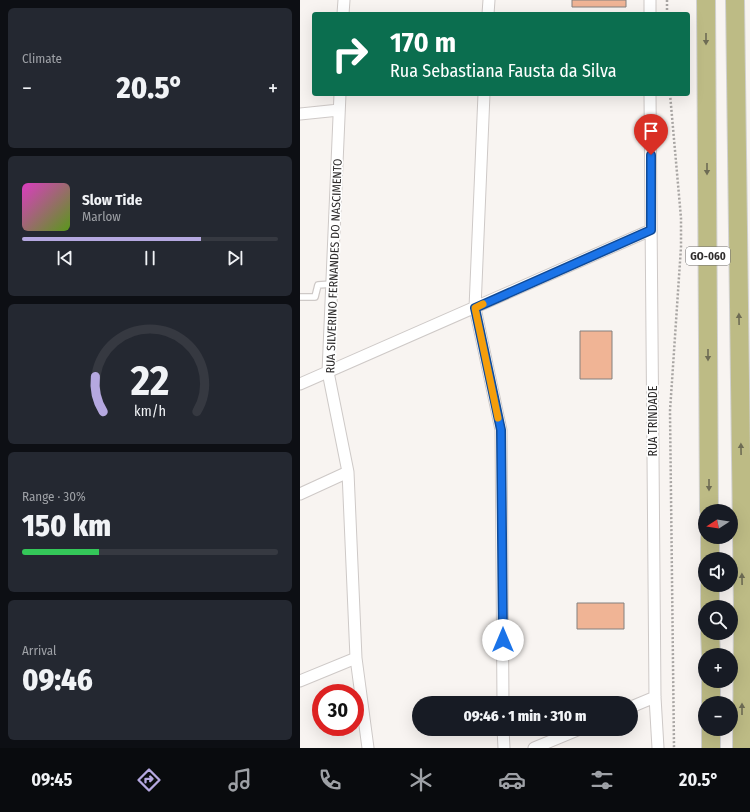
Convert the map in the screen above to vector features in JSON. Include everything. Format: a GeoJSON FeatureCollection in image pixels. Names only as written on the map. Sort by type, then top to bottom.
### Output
{"type":"FeatureCollection","features":[{"type":"Feature","properties":{"kind":"main road","name":"GO-060"},"geometry":{"type":"LineString","coordinates":[[706,0],[710,504]]}},
{"type":"Feature","properties":{"kind":"main road","name":"GO-060"},"geometry":{"type":"LineString","coordinates":[[735,0],[746,615],[742,748]]}},
{"type":"Feature","properties":{"kind":"main road"},"geometry":{"type":"LineString","coordinates":[[711,736],[711,748]]}},
{"type":"Feature","properties":{"kind":"street"},"geometry":{"type":"LineString","coordinates":[[343,12],[344,0]]}},
{"type":"Feature","properties":{"kind":"street"},"geometry":{"type":"LineString","coordinates":[[488,0],[488,12]]}},
{"type":"Feature","properties":{"kind":"street"},"geometry":{"type":"LineString","coordinates":[[650,0],[650,12]]}},
{"type":"Feature","properties":{"kind":"street","name":"RUA SILVERINO FERNANDES DO NASCIMENTO"},"geometry":{"type":"LineString","coordinates":[[340,96],[328,372],[348,472],[356,658],[368,748]]}},
{"type":"Feature","properties":{"kind":"street"},"geometry":{"type":"LineString","coordinates":[[484,96],[475,308],[501,430],[503,696]]}},
{"type":"Feature","properties":{"kind":"street","name":"RUA TRINDADE"},"geometry":{"type":"LineString","coordinates":[[650,96],[655,697],[658,748]]}},
{"type":"Feature","properties":{"kind":"street"},"geometry":{"type":"LineString","coordinates":[[300,114],[339,110]]}},
{"type":"Feature","properties":{"kind":"street"},"geometry":{"type":"LineString","coordinates":[[300,384],[651,230]]}},
{"type":"Feature","properties":{"kind":"street"},"geometry":{"type":"LineString","coordinates":[[300,494],[348,472]]}},
{"type":"Feature","properties":{"kind":"street"},"geometry":{"type":"LineString","coordinates":[[300,681],[356,658]]}},
{"type":"Feature","properties":{"kind":"street"},"geometry":{"type":"LineString","coordinates":[[638,704],[655,697]]}},
{"type":"Feature","properties":{"kind":"street"},"geometry":{"type":"LineString","coordinates":[[503,736],[504,748]]}},
{"type":"Feature","properties":{"kind":"street"},"geometry":{"type":"LineString","coordinates":[[534,748],[563,736]]}},
{"type":"Feature","properties":{"kind":"lane"},"geometry":{"type":"LineString","coordinates":[[300,297],[315,297],[318,284],[332,284]]}},
{"type":"Feature","properties":{"kind":"path"},"geometry":{"type":"LineString","coordinates":[[667,0],[667,12]]}},
{"type":"Feature","properties":{"kind":"path"},"geometry":{"type":"LineString","coordinates":[[670,96],[671,121],[681,218],[681,247],[670,411],[674,748]]}},
{"type":"Feature","properties":{"kind":"building"},"geometry":{"type":"Polygon","coordinates":[[[572,0],[626,0],[626,7],[572,7],[572,0]]]}},
{"type":"Feature","properties":{"kind":"building"},"geometry":{"type":"Polygon","coordinates":[[[580,331],[612,331],[612,379],[580,379],[580,331]]]}},
{"type":"Feature","properties":{"kind":"building"},"geometry":{"type":"Polygon","coordinates":[[[577,603],[624,603],[624,629],[577,629],[577,603]]]}},
{"type":"Feature","properties":{"kind":"slow traffic"},"geometry":{"type":"LineString","coordinates":[[483,304],[475,308],[498,418]]}},
{"type":"Feature","properties":{"kind":"route"},"geometry":{"type":"LineString","coordinates":[[503,640],[501,430],[475,308],[651,230],[651,155]]}}]}
